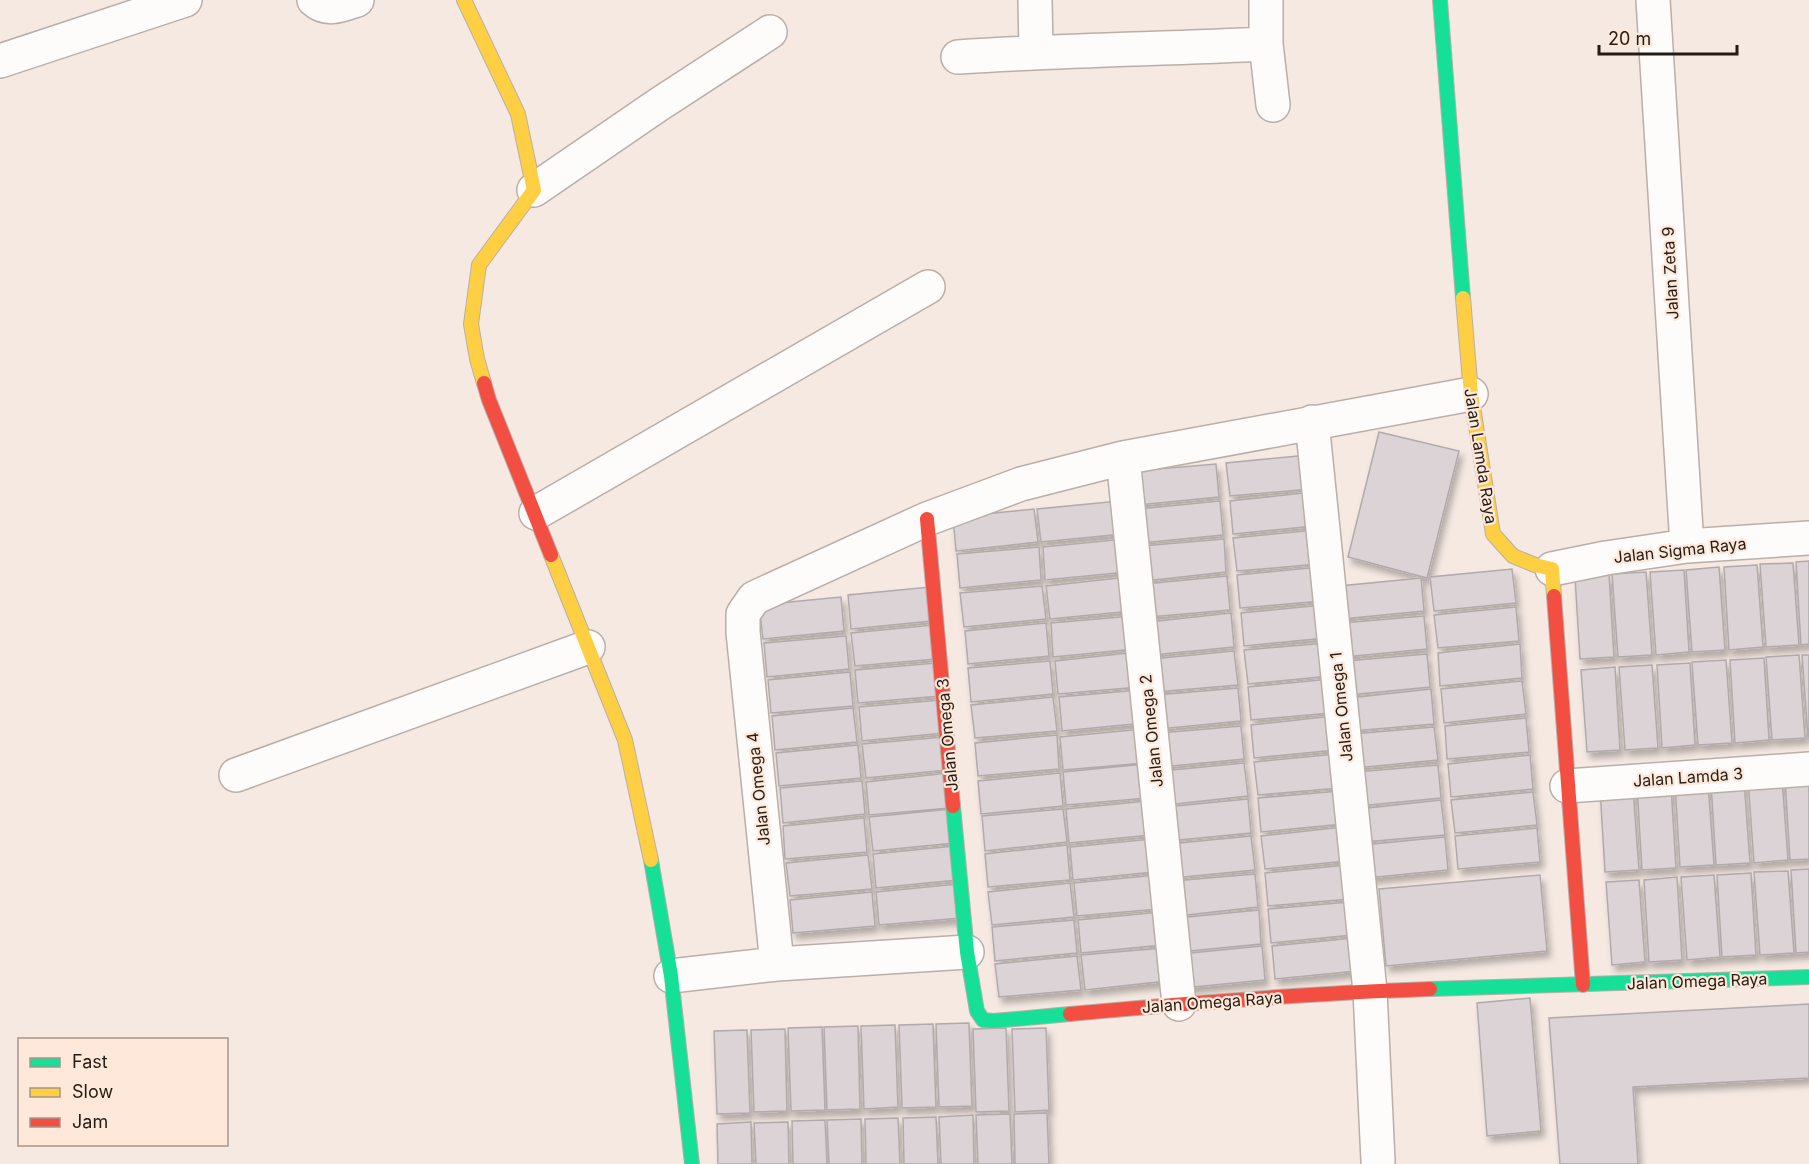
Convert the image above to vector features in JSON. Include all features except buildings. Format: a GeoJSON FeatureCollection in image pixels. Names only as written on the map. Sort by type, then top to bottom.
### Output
{"type":"FeatureCollection","features":[{"type":"Feature","properties":{"kind":"street"},"geometry":{"type":"LineString","coordinates":[[0,61],[185,0]]}},
{"type":"Feature","properties":{"kind":"street"},"geometry":{"type":"LineString","coordinates":[[314,0],[322,7],[338,7],[357,0]]}},
{"type":"Feature","properties":{"kind":"street"},"geometry":{"type":"LineString","coordinates":[[464,0],[518,114],[534,190]]}},
{"type":"Feature","properties":{"kind":"street"},"geometry":{"type":"LineString","coordinates":[[1035,0],[1036,52]]}},
{"type":"Feature","properties":{"kind":"street"},"geometry":{"type":"LineString","coordinates":[[1266,0],[1266,44],[1273,105]]}},
{"type":"Feature","properties":{"kind":"street","name":"Jalan Lamda Raya"},"geometry":{"type":"LineString","coordinates":[[1440,0],[1470,394],[1493,534],[1514,555],[1535,565],[1552,569]]}},
{"type":"Feature","properties":{"kind":"street","name":"Jalan Zeta 9"},"geometry":{"type":"LineString","coordinates":[[1653,0],[1687,546]]}},
{"type":"Feature","properties":{"kind":"street"},"geometry":{"type":"LineString","coordinates":[[692,1164],[671,976],[653,868],[625,740],[489,400],[477,359],[471,324],[479,266],[534,190],[770,32]]}},
{"type":"Feature","properties":{"kind":"street"},"geometry":{"type":"LineString","coordinates":[[958,57],[1266,44]]}},
{"type":"Feature","properties":{"kind":"street"},"geometry":{"type":"LineString","coordinates":[[536,513],[928,287]]}},
{"type":"Feature","properties":{"kind":"street"},"geometry":{"type":"LineString","coordinates":[[927,519],[1021,484],[1123,458],[1470,394]]}},
{"type":"Feature","properties":{"kind":"street","name":"Jalan Omega 1"},"geometry":{"type":"LineString","coordinates":[[1312,422],[1370,991],[1378,1161]]}},
{"type":"Feature","properties":{"kind":"street","name":"Jalan Omega 2"},"geometry":{"type":"LineString","coordinates":[[1123,458],[1179,1004]]}},
{"type":"Feature","properties":{"kind":"street","name":"Jalan Omega 4"},"geometry":{"type":"LineString","coordinates":[[777,964],[744,657],[743,614],[753,598],[927,519]]}},
{"type":"Feature","properties":{"kind":"street","name":"Jalan Omega 3"},"geometry":{"type":"LineString","coordinates":[[927,519],[967,952]]}},
{"type":"Feature","properties":{"kind":"street","name":"Jalan Sigma Raya"},"geometry":{"type":"LineString","coordinates":[[1552,569],[1687,546],[1809,538]]}},
{"type":"Feature","properties":{"kind":"street"},"geometry":{"type":"LineString","coordinates":[[1552,569],[1582,985]]}},
{"type":"Feature","properties":{"kind":"street"},"geometry":{"type":"LineString","coordinates":[[236,775],[588,646]]}},
{"type":"Feature","properties":{"kind":"street","name":"Jalan Lamda 3"},"geometry":{"type":"LineString","coordinates":[[1567,786],[1809,768]]}},
{"type":"Feature","properties":{"kind":"street"},"geometry":{"type":"LineString","coordinates":[[671,976],[777,964],[967,952]]}},
{"type":"Feature","properties":{"kind":"street","name":"Jalan Omega Raya"},"geometry":{"type":"LineString","coordinates":[[967,952],[977,1011],[983,1020],[993,1021],[1179,1004],[1370,991],[1809,977]]}},
{"type":"Feature","properties":{"kind":"traffic: fast"},"geometry":{"type":"LineString","coordinates":[[1440,0],[1463,298]]}},
{"type":"Feature","properties":{"kind":"traffic: fast"},"geometry":{"type":"LineString","coordinates":[[953,806],[967,952],[977,1011],[983,1020],[993,1021],[1070,1014]]}},
{"type":"Feature","properties":{"kind":"traffic: fast"},"geometry":{"type":"LineString","coordinates":[[651,860],[671,976],[692,1164]]}},
{"type":"Feature","properties":{"kind":"traffic: fast"},"geometry":{"type":"LineString","coordinates":[[1430,989],[1809,977]]}},
{"type":"Feature","properties":{"kind":"traffic: slow"},"geometry":{"type":"LineString","coordinates":[[464,0],[518,114],[534,190],[479,265],[471,324],[484,383]]}},
{"type":"Feature","properties":{"kind":"traffic: slow"},"geometry":{"type":"LineString","coordinates":[[1463,298],[1471,394],[1493,534],[1513,556],[1552,569],[1554,596]]}},
{"type":"Feature","properties":{"kind":"traffic: slow"},"geometry":{"type":"LineString","coordinates":[[551,555],[625,740],[651,860]]}},
{"type":"Feature","properties":{"kind":"traffic: jam"},"geometry":{"type":"LineString","coordinates":[[484,383],[551,555]]}},
{"type":"Feature","properties":{"kind":"traffic: jam"},"geometry":{"type":"LineString","coordinates":[[927,519],[953,806]]}},
{"type":"Feature","properties":{"kind":"traffic: jam"},"geometry":{"type":"LineString","coordinates":[[1554,596],[1583,985]]}},
{"type":"Feature","properties":{"kind":"traffic: jam"},"geometry":{"type":"LineString","coordinates":[[1070,1014],[1249,999],[1430,989]]}}]}
